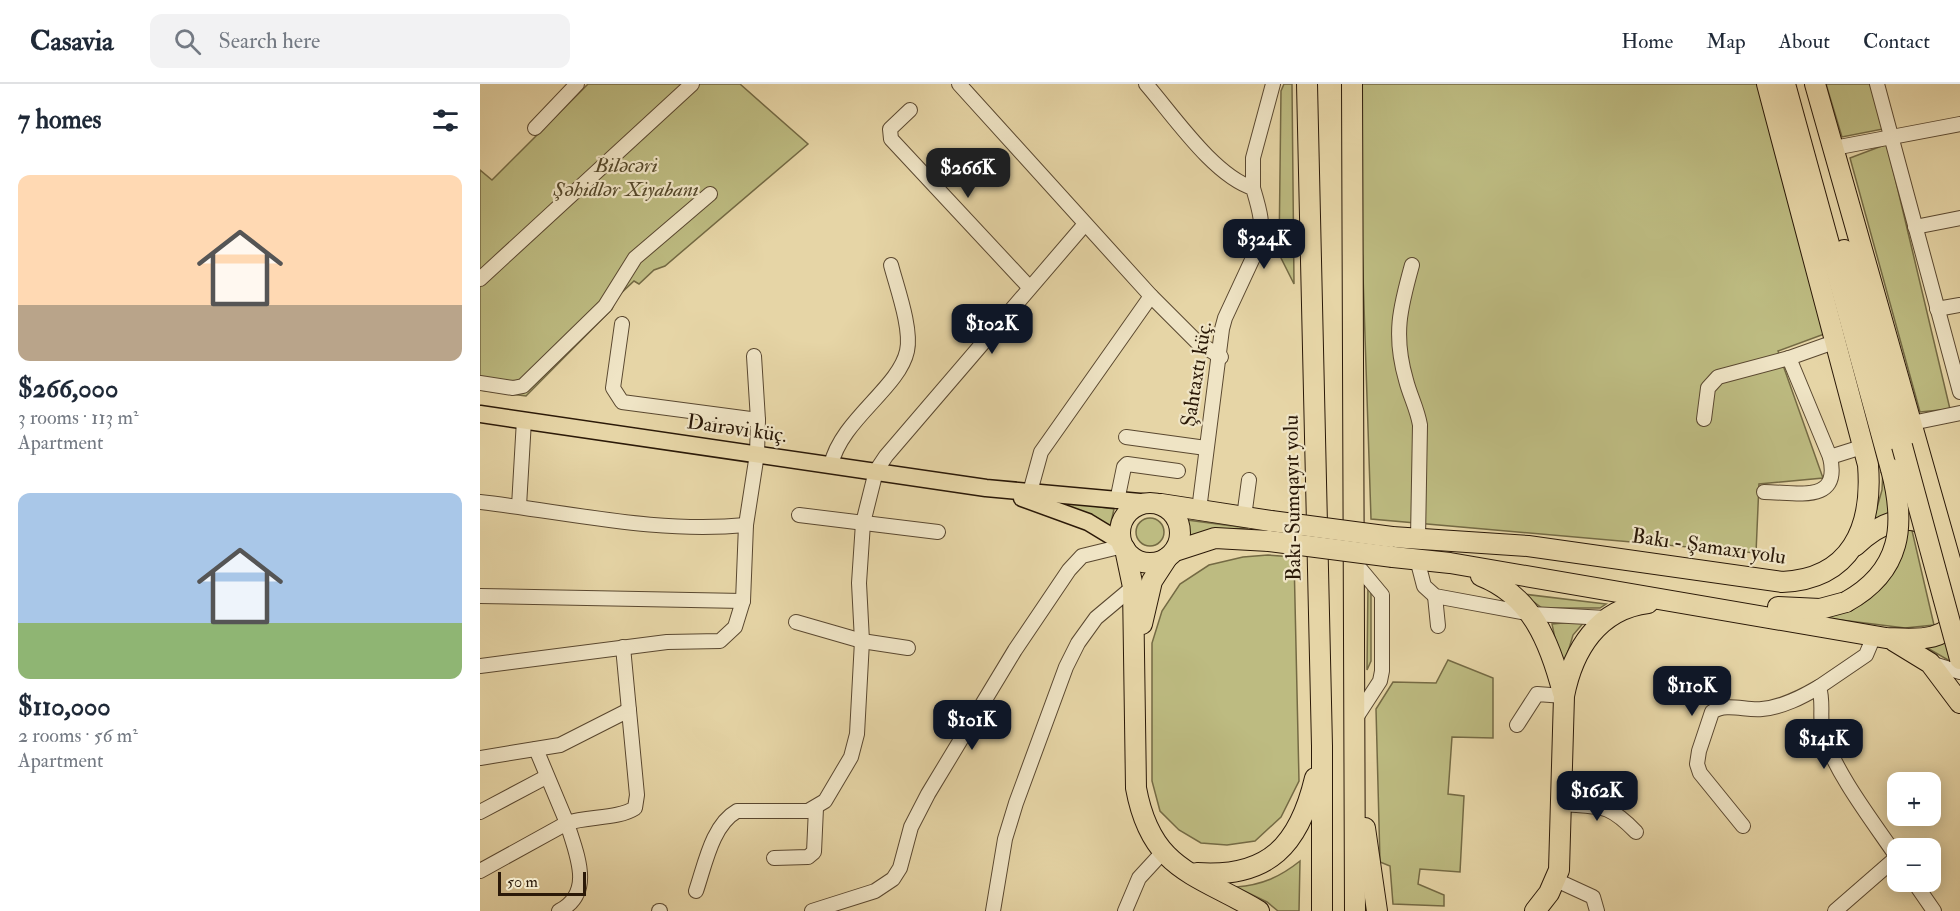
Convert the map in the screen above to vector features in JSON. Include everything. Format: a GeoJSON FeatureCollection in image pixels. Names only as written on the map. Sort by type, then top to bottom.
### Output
{"type":"FeatureCollection","features":[{"type":"Feature","properties":{"kind":"highway","name":"Bakı-Sumqayıt yolu"},"geometry":{"type":"LineString","coordinates":[[1307,84],[1322,746],[1322,911]]}},
{"type":"Feature","properties":{"kind":"highway"},"geometry":{"type":"LineString","coordinates":[[1352,84],[1355,911]]}},
{"type":"Feature","properties":{"kind":"highway","name":"Bakı - Şamaxı yolu"},"geometry":{"type":"LineString","coordinates":[[1270,531],[1528,546],[1782,582],[1811,579],[1825,574],[1845,556],[1861,527],[1869,502],[1868,465],[1865,446],[1767,84]]}},
{"type":"Feature","properties":{"kind":"highway"},"geometry":{"type":"LineString","coordinates":[[1450,564],[1469,561],[1513,563],[1794,609],[1820,609],[1846,602],[1878,576],[1893,554],[1901,512],[1785,84]]}},
{"type":"Feature","properties":{"kind":"highway"},"geometry":{"type":"LineString","coordinates":[[1795,84],[1902,446],[1960,659]]}},
{"type":"Feature","properties":{"kind":"highway"},"geometry":{"type":"LineString","coordinates":[[1815,84],[1960,595]]}},
{"type":"Feature","properties":{"kind":"highway"},"geometry":{"type":"LineString","coordinates":[[1136,656],[1148,595],[1158,571],[1179,542],[1178,522],[1173,514],[1154,503]]}},
{"type":"Feature","properties":{"kind":"highway"},"geometry":{"type":"LineString","coordinates":[[1259,911],[1190,873],[1162,853],[1145,825],[1136,788],[1136,656],[1133,587],[1121,526],[1129,512],[1135,507],[1154,503],[1244,517],[1270,531],[1393,557],[1450,564],[1880,637],[1922,639],[1938,635],[1952,627],[1960,612]]}},
{"type":"Feature","properties":{"kind":"highway"},"geometry":{"type":"LineString","coordinates":[[1845,556],[1875,530],[1897,520],[1908,519],[1930,528],[1948,555]]}},
{"type":"Feature","properties":{"kind":"highway"},"geometry":{"type":"LineString","coordinates":[[1123,545],[1139,561],[1158,562],[1171,554],[1215,538],[1270,531]]}},
{"type":"Feature","properties":{"kind":"highway"},"geometry":{"type":"LineString","coordinates":[[1450,564],[1508,590],[1532,614],[1547,643],[1564,696]]}},
{"type":"Feature","properties":{"kind":"highway"},"geometry":{"type":"LineString","coordinates":[[1534,911],[1556,880],[1561,856],[1564,696],[1569,672],[1580,649],[1606,618],[1633,604],[1662,601]]}},
{"type":"Feature","properties":{"kind":"highway"},"geometry":{"type":"LineString","coordinates":[[1880,637],[1909,648],[1930,663],[1960,703]]}},
{"type":"Feature","properties":{"kind":"highway"},"geometry":{"type":"LineString","coordinates":[[1353,723],[1377,911]]}},
{"type":"Feature","properties":{"kind":"highway"},"geometry":{"type":"LineString","coordinates":[[1190,873],[1221,875],[1247,871],[1282,849],[1299,828],[1322,746]]}},
{"type":"Feature","properties":{"kind":"main road","name":"Dairəvi küç."},"geometry":{"type":"LineString","coordinates":[[480,414],[986,488],[1154,503]]}},
{"type":"Feature","properties":{"kind":"main road","name":"Dairəvi küç."},"geometry":{"type":"LineString","coordinates":[[986,488],[1072,515],[1123,545]]}},
{"type":"Feature","properties":{"kind":"street"},"geometry":{"type":"LineString","coordinates":[[535,128],[577,84]]}},
{"type":"Feature","properties":{"kind":"street"},"geometry":{"type":"LineString","coordinates":[[480,279],[692,84]]}},
{"type":"Feature","properties":{"kind":"street"},"geometry":{"type":"LineString","coordinates":[[959,84],[1151,296],[1197,342],[1221,357]]}},
{"type":"Feature","properties":{"kind":"street"},"geometry":{"type":"LineString","coordinates":[[1146,84],[1221,171],[1239,183],[1253,188]]}},
{"type":"Feature","properties":{"kind":"street","name":"Şahtaxtı küç."},"geometry":{"type":"LineString","coordinates":[[1199,510],[1212,394],[1221,357],[1225,318],[1262,235],[1253,188],[1253,158],[1273,84]]}},
{"type":"Feature","properties":{"kind":"street"},"geometry":{"type":"LineString","coordinates":[[1877,84],[1893,136],[1960,392]]}},
{"type":"Feature","properties":{"kind":"street"},"geometry":{"type":"LineString","coordinates":[[910,110],[890,129],[891,139],[1029,287]]}},
{"type":"Feature","properties":{"kind":"street"},"geometry":{"type":"LineString","coordinates":[[1834,148],[1960,124]]}},
{"type":"Feature","properties":{"kind":"street"},"geometry":{"type":"LineString","coordinates":[[480,383],[513,388],[523,386],[605,306],[635,258],[710,194]]}},
{"type":"Feature","properties":{"kind":"street"},"geometry":{"type":"LineString","coordinates":[[1915,227],[1960,218]]}},
{"type":"Feature","properties":{"kind":"street"},"geometry":{"type":"LineString","coordinates":[[696,891],[720,827],[728,817],[738,811],[808,811],[816,808],[825,801],[851,757],[857,734],[862,641],[859,583],[863,523],[876,471],[886,456],[1029,287],[1085,224]]}},
{"type":"Feature","properties":{"kind":"street"},"geometry":{"type":"LineString","coordinates":[[831,465],[842,437],[893,375],[907,351],[908,338],[891,265]]}},
{"type":"Feature","properties":{"kind":"street"},"geometry":{"type":"LineString","coordinates":[[1412,265],[1399,312],[1398,330],[1406,381],[1417,407],[1420,425],[1418,538]]}},
{"type":"Feature","properties":{"kind":"street"},"geometry":{"type":"LineString","coordinates":[[1030,492],[1041,452],[1151,296]]}},
{"type":"Feature","properties":{"kind":"street"},"geometry":{"type":"LineString","coordinates":[[1937,309],[1960,305]]}},
{"type":"Feature","properties":{"kind":"street"},"geometry":{"type":"LineString","coordinates":[[622,324],[613,388],[622,402],[758,420]]}},
{"type":"Feature","properties":{"kind":"street"},"geometry":{"type":"LineString","coordinates":[[1704,419],[1708,388],[1718,377],[1789,358],[1837,341]]}},
{"type":"Feature","properties":{"kind":"street"},"geometry":{"type":"LineString","coordinates":[[480,666],[667,642],[720,641],[735,627],[743,601],[746,525],[757,453],[758,420],[754,356]]}},
{"type":"Feature","properties":{"kind":"street"},"geometry":{"type":"LineString","coordinates":[[1764,492],[1820,492],[1829,486],[1834,474],[1830,457],[1789,358]]}},
{"type":"Feature","properties":{"kind":"street"},"geometry":{"type":"LineString","coordinates":[[1912,423],[1960,413]]}},
{"type":"Feature","properties":{"kind":"street"},"geometry":{"type":"LineString","coordinates":[[519,506],[524,420]]}},
{"type":"Feature","properties":{"kind":"street"},"geometry":{"type":"LineString","coordinates":[[1126,437],[1206,448]]}},
{"type":"Feature","properties":{"kind":"street"},"geometry":{"type":"LineString","coordinates":[[1830,457],[1865,446]]}},
{"type":"Feature","properties":{"kind":"street"},"geometry":{"type":"LineString","coordinates":[[1117,501],[1124,467],[1127,464],[1178,471]]}},
{"type":"Feature","properties":{"kind":"street"},"geometry":{"type":"LineString","coordinates":[[1244,517],[1249,480]]}},
{"type":"Feature","properties":{"kind":"street"},"geometry":{"type":"LineString","coordinates":[[480,501],[674,528],[708,529],[746,525]]}},
{"type":"Feature","properties":{"kind":"street"},"geometry":{"type":"LineString","coordinates":[[799,515],[939,532]]}},
{"type":"Feature","properties":{"kind":"street"},"geometry":{"type":"LineString","coordinates":[[812,911],[875,891],[893,879],[900,867],[911,827],[928,794],[1015,650],[1069,570],[1082,556],[1123,545]]}},
{"type":"Feature","properties":{"kind":"street"},"geometry":{"type":"LineString","coordinates":[[1352,559],[1382,594],[1380,681],[1353,723]]}},
{"type":"Feature","properties":{"kind":"street"},"geometry":{"type":"LineString","coordinates":[[1417,559],[1424,586],[1435,596],[1532,614],[1606,618]]}},
{"type":"Feature","properties":{"kind":"street"},"geometry":{"type":"LineString","coordinates":[[993,911],[1005,839],[1066,667],[1078,643],[1096,618],[1133,587]]}},
{"type":"Feature","properties":{"kind":"street"},"geometry":{"type":"LineString","coordinates":[[480,596],[743,601]]}},
{"type":"Feature","properties":{"kind":"street"},"geometry":{"type":"LineString","coordinates":[[1435,596],[1438,626]]}},
{"type":"Feature","properties":{"kind":"street"},"geometry":{"type":"LineString","coordinates":[[796,622],[862,641],[908,648]]}},
{"type":"Feature","properties":{"kind":"street"},"geometry":{"type":"LineString","coordinates":[[1743,825],[1700,773],[1696,764],[1712,712],[1722,707],[1763,709],[1785,704],[1819,687],[1866,655],[1880,637]]}},
{"type":"Feature","properties":{"kind":"street"},"geometry":{"type":"LineString","coordinates":[[480,871],[567,824],[598,816],[625,814],[635,808],[637,795],[623,647]]}},
{"type":"Feature","properties":{"kind":"street"},"geometry":{"type":"LineString","coordinates":[[1930,663],[1960,672]]}},
{"type":"Feature","properties":{"kind":"street"},"geometry":{"type":"LineString","coordinates":[[1819,687],[1824,735],[1856,797],[1887,842]]}},
{"type":"Feature","properties":{"kind":"street"},"geometry":{"type":"LineString","coordinates":[[1517,725],[1537,694],[1564,696]]}},
{"type":"Feature","properties":{"kind":"street"},"geometry":{"type":"LineString","coordinates":[[480,758],[560,745],[628,710]]}},
{"type":"Feature","properties":{"kind":"street"},"geometry":{"type":"LineString","coordinates":[[536,749],[567,824],[579,865],[581,887],[578,896],[559,911]]}},
{"type":"Feature","properties":{"kind":"street"},"geometry":{"type":"LineString","coordinates":[[480,812],[546,777]]}},
{"type":"Feature","properties":{"kind":"street"},"geometry":{"type":"LineString","coordinates":[[1562,804],[1606,807],[1617,812],[1636,832]]}},
{"type":"Feature","properties":{"kind":"street"},"geometry":{"type":"LineString","coordinates":[[774,858],[808,857],[814,852],[816,808]]}},
{"type":"Feature","properties":{"kind":"street"},"geometry":{"type":"LineString","coordinates":[[1125,911],[1139,878],[1162,853]]}},
{"type":"Feature","properties":{"kind":"street"},"geometry":{"type":"LineString","coordinates":[[1835,911],[1887,866]]}},
{"type":"Feature","properties":{"kind":"street"},"geometry":{"type":"LineString","coordinates":[[1556,880],[1593,897],[1596,911]]}},
{"type":"Feature","properties":{"kind":"street"},"geometry":{"type":"LineString","coordinates":[[1921,892],[1934,911]]}},
{"type":"Feature","properties":{"kind":"green space","name":"Biləcəri Şəhidlər Xiyabanı"},"geometry":{"type":"Polygon","coordinates":[[[588,84],[740,84],[808,144],[665,266],[654,270],[639,284],[634,281],[617,297],[612,309],[526,396],[480,390],[480,170],[492,180],[588,84]]]}},
{"type":"Feature","properties":{"kind":"green space"},"geometry":{"type":"Polygon","coordinates":[[[1284,84],[1292,84],[1294,284],[1279,254],[1281,91],[1284,84]]]}},
{"type":"Feature","properties":{"kind":"green space"},"geometry":{"type":"Polygon","coordinates":[[[1362,84],[1759,84],[1827,333],[1778,351],[1823,478],[1759,484],[1756,553],[1371,519],[1360,184],[1362,84]]]}},
{"type":"Feature","properties":{"kind":"green space"},"geometry":{"type":"Polygon","coordinates":[[[1826,84],[1870,84],[1883,129],[1842,137],[1826,84]]]}},
{"type":"Feature","properties":{"kind":"green space"},"geometry":{"type":"Polygon","coordinates":[[[1887,144],[1950,409],[1920,412],[1850,158],[1887,144]]]}},
{"type":"Feature","properties":{"kind":"green space"},"geometry":{"type":"Polygon","coordinates":[[[1883,468],[1892,514],[1873,522],[1882,490],[1883,468]]]}},
{"type":"Feature","properties":{"kind":"green space"},"geometry":{"type":"Polygon","coordinates":[[[1040,498],[1114,509],[1110,527],[1040,498]]]}},
{"type":"Feature","properties":{"kind":"green space"},"geometry":{"type":"Polygon","coordinates":[[[1907,509],[1934,625],[1905,628],[1817,617],[1853,605],[1907,509]]]}},
{"type":"Feature","properties":{"kind":"green space"},"geometry":{"type":"Polygon","coordinates":[[[1150,518],[1160,522],[1164,532],[1160,542],[1150,546],[1140,542],[1136,532],[1140,522],[1150,518]]]}},
{"type":"Feature","properties":{"kind":"green space"},"geometry":{"type":"Polygon","coordinates":[[[1187,520],[1248,528],[1209,531],[1184,541],[1187,520]]]}},
{"type":"Feature","properties":{"kind":"green space"},"geometry":{"type":"Polygon","coordinates":[[[1268,555],[1294,557],[1299,781],[1281,817],[1255,841],[1227,845],[1201,843],[1179,830],[1160,811],[1152,781],[1152,643],[1162,611],[1180,584],[1209,565],[1243,557],[1268,555]]]}},
{"type":"Feature","properties":{"kind":"green space"},"geometry":{"type":"Polygon","coordinates":[[[1368,584],[1371,591],[1371,661],[1367,670],[1368,584]]]}},
{"type":"Feature","properties":{"kind":"green space"},"geometry":{"type":"Polygon","coordinates":[[[1523,594],[1606,604],[1600,608],[1542,608],[1523,594]]]}},
{"type":"Feature","properties":{"kind":"green space"},"geometry":{"type":"Polygon","coordinates":[[[1585,621],[1573,635],[1562,672],[1552,624],[1585,621]]]}},
{"type":"Feature","properties":{"kind":"green space"},"geometry":{"type":"Polygon","coordinates":[[[1949,639],[1955,664],[1922,645],[1949,639]]]}},
{"type":"Feature","properties":{"kind":"green space"},"geometry":{"type":"Polygon","coordinates":[[[1448,660],[1493,678],[1493,738],[1452,737],[1448,794],[1464,796],[1460,872],[1420,869],[1418,884],[1444,895],[1444,906],[1393,904],[1390,866],[1380,862],[1376,709],[1393,682],[1436,683],[1448,660]]]}},
{"type":"Feature","properties":{"kind":"green space"},"geometry":{"type":"Polygon","coordinates":[[[1300,861],[1299,911],[1278,911],[1267,902],[1236,887],[1270,879],[1300,861]]]}}]}
